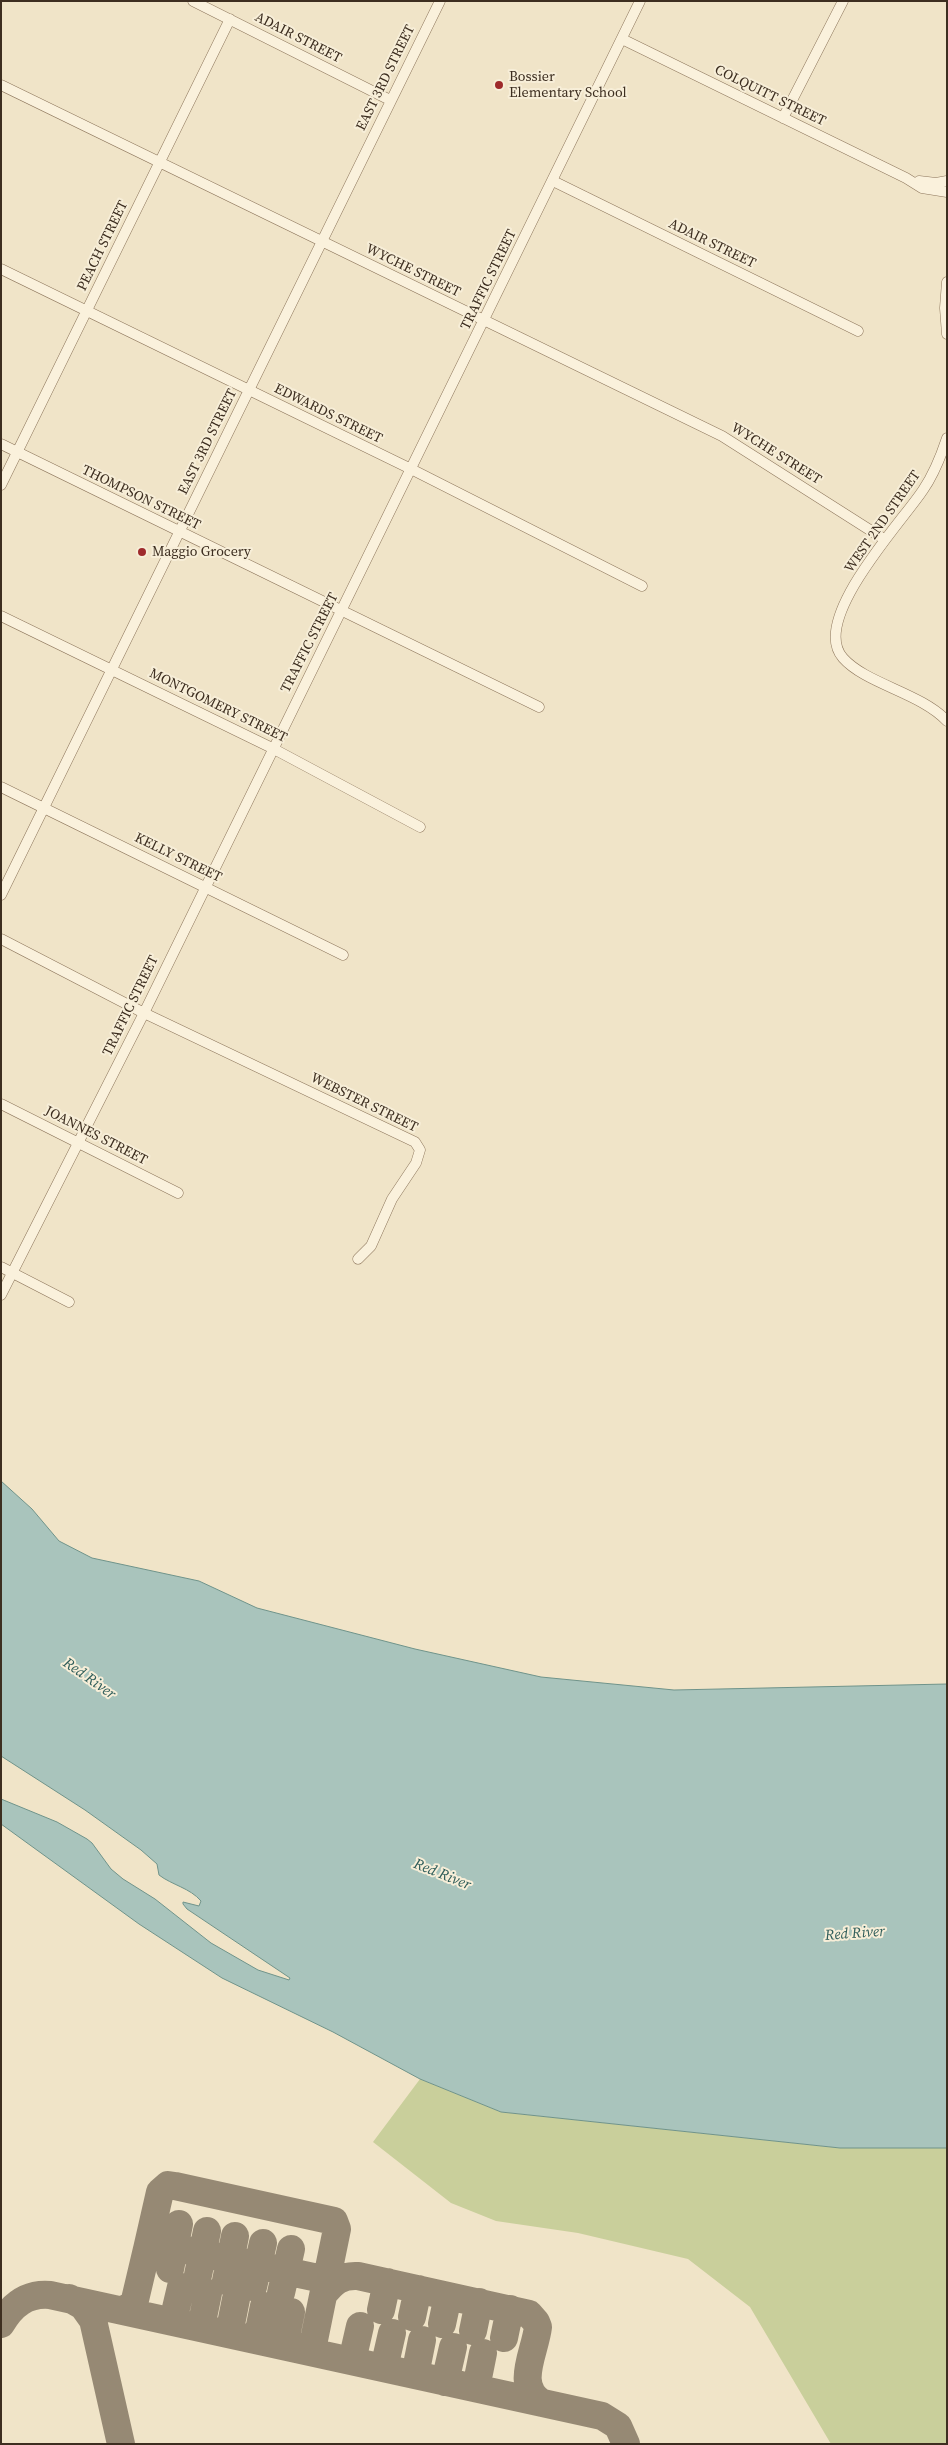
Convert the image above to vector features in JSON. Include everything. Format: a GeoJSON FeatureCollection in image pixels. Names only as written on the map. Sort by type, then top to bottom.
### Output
{"type":"FeatureCollection","features":[{"type":"Feature","properties":{"kind":"street","name":"ADAIR STREET"},"geometry":{"type":"LineString","coordinates":[[193,1],[390,100]]}},
{"type":"Feature","properties":{"kind":"street","name":"EAST 3RD STREET"},"geometry":{"type":"LineString","coordinates":[[1,895],[440,1]]}},
{"type":"Feature","properties":{"kind":"street","name":"TRAFFIC STREET"},"geometry":{"type":"LineString","coordinates":[[1,1296],[144,1013],[272,748],[485,321],[640,1]]}},
{"type":"Feature","properties":{"kind":"street"},"geometry":{"type":"LineString","coordinates":[[783,118],[842,1]]}},
{"type":"Feature","properties":{"kind":"street","name":"PEACH STREET"},"geometry":{"type":"LineString","coordinates":[[1,485],[230,20]]}},
{"type":"Feature","properties":{"kind":"street","name":"COLQUITT STREET"},"geometry":{"type":"LineString","coordinates":[[622,39],[906,178],[922,188],[947,192]]}},
{"type":"Feature","properties":{"kind":"street","name":"WYCHE STREET"},"geometry":{"type":"LineString","coordinates":[[1,85],[722,436],[884,539]]}},
{"type":"Feature","properties":{"kind":"street","name":"COLQUITT STREET"},"geometry":{"type":"LineString","coordinates":[[906,178],[930,182],[947,181]]}},
{"type":"Feature","properties":{"kind":"street","name":"ADAIR STREET"},"geometry":{"type":"LineString","coordinates":[[553,181],[858,331]]}},
{"type":"Feature","properties":{"kind":"street","name":"EDWARDS STREET"},"geometry":{"type":"LineString","coordinates":[[1,269],[411,469],[642,586]]}},
{"type":"Feature","properties":{"kind":"street"},"geometry":{"type":"LineString","coordinates":[[947,282],[945,308],[947,334]]}},
{"type":"Feature","properties":{"kind":"street","name":"WEST 2ND STREET"},"geometry":{"type":"LineString","coordinates":[[947,438],[936,467],[924,489],[884,539],[841,612],[835,633],[837,650],[849,663],[926,705],[947,720]]}},
{"type":"Feature","properties":{"kind":"street","name":"THOMPSON STREET"},"geometry":{"type":"LineString","coordinates":[[1,444],[539,707]]}},
{"type":"Feature","properties":{"kind":"street","name":"MONTGOMERY STREET"},"geometry":{"type":"LineString","coordinates":[[1,616],[272,748],[420,827]]}},
{"type":"Feature","properties":{"kind":"street","name":"KELLY STREET"},"geometry":{"type":"LineString","coordinates":[[1,787],[343,954]]}},
{"type":"Feature","properties":{"kind":"street"},"geometry":{"type":"LineString","coordinates":[[1,939],[144,1013]]}},
{"type":"Feature","properties":{"kind":"street","name":"WEBSTER STREET"},"geometry":{"type":"LineString","coordinates":[[144,1013],[404,1136],[419,1147],[420,1156],[392,1198],[371,1246],[358,1258]]}},
{"type":"Feature","properties":{"kind":"street","name":"JOANNES STREET"},"geometry":{"type":"LineString","coordinates":[[1,1104],[178,1193]]}},
{"type":"Feature","properties":{"kind":"street"},"geometry":{"type":"LineString","coordinates":[[1,1267],[70,1302]]}},
{"type":"Feature","properties":{"kind":"green space"},"geometry":{"type":"Polygon","coordinates":[[[420,2079],[501,2112],[840,2148],[947,2148],[947,2444],[831,2444],[750,2307],[688,2259],[578,2233],[496,2221],[451,2203],[373,2142],[420,2079]]]}},
{"type":"Feature","properties":{"kind":"water","name":"Red River"},"geometry":{"type":"Polygon","coordinates":[[[1,1481],[32,1509],[59,1541],[92,1558],[199,1581],[257,1608],[415,1649],[541,1677],[674,1690],[947,1684],[947,2148],[840,2148],[501,2112],[420,2079],[333,2032],[222,1978],[139,1924],[1,1824],[1,1799],[57,1822],[87,1839],[111,1869],[123,1879],[155,1899],[211,1943],[258,1970],[289,1980],[290,1978],[187,1909],[183,1902],[199,1906],[201,1901],[192,1893],[159,1875],[157,1864],[141,1850],[85,1810],[1,1756],[1,1481]]]}},
{"type":"Feature","properties":{"kind":"taxiway"},"geometry":{"type":"LineString","coordinates":[[147,2249],[160,2192],[168,2185],[175,2186],[334,2221],[337,2229],[328,2273],[324,2277],[318,2278]]}},
{"type":"Feature","properties":{"kind":"taxiway"},"geometry":{"type":"LineString","coordinates":[[170,2269],[179,2224]]}},
{"type":"Feature","properties":{"kind":"taxiway"},"geometry":{"type":"LineString","coordinates":[[198,2275],[207,2231]]}},
{"type":"Feature","properties":{"kind":"taxiway"},"geometry":{"type":"LineString","coordinates":[[226,2281],[235,2236]]}},
{"type":"Feature","properties":{"kind":"taxiway"},"geometry":{"type":"LineString","coordinates":[[123,2310],[134,2304],[147,2249],[153,2243],[318,2278],[325,2286],[314,2340],[310,2345],[299,2349]]}},
{"type":"Feature","properties":{"kind":"taxiway"},"geometry":{"type":"LineString","coordinates":[[253,2287],[263,2243]]}},
{"type":"Feature","properties":{"kind":"taxiway"},"geometry":{"type":"LineString","coordinates":[[281,2293],[291,2249]]}},
{"type":"Feature","properties":{"kind":"taxiway"},"geometry":{"type":"LineString","coordinates":[[323,2295],[338,2280],[358,2276],[529,2314],[538,2327],[528,2368],[529,2388],[542,2403]]}},
{"type":"Feature","properties":{"kind":"taxiway"},"geometry":{"type":"LineString","coordinates":[[381,2310],[387,2282]]}},
{"type":"Feature","properties":{"kind":"taxiway"},"geometry":{"type":"LineString","coordinates":[[173,2321],[181,2287]]}},
{"type":"Feature","properties":{"kind":"taxiway"},"geometry":{"type":"LineString","coordinates":[[412,2317],[418,2289]]}},
{"type":"Feature","properties":{"kind":"taxiway"},"geometry":{"type":"LineString","coordinates":[[201,2327],[208,2293]]}},
{"type":"Feature","properties":{"kind":"taxiway"},"geometry":{"type":"LineString","coordinates":[[1,2324],[10,2311],[27,2298],[50,2295],[602,2416],[618,2426],[626,2444]]}},
{"type":"Feature","properties":{"kind":"taxiway"},"geometry":{"type":"LineString","coordinates":[[442,2324],[448,2296]]}},
{"type":"Feature","properties":{"kind":"taxiway"},"geometry":{"type":"LineString","coordinates":[[69,2298],[83,2306],[93,2320],[121,2444]]}},
{"type":"Feature","properties":{"kind":"taxiway"},"geometry":{"type":"LineString","coordinates":[[229,2334],[236,2299]]}},
{"type":"Feature","properties":{"kind":"taxiway"},"geometry":{"type":"LineString","coordinates":[[473,2331],[479,2302]]}},
{"type":"Feature","properties":{"kind":"taxiway"},"geometry":{"type":"LineString","coordinates":[[257,2340],[264,2306]]}},
{"type":"Feature","properties":{"kind":"taxiway"},"geometry":{"type":"LineString","coordinates":[[504,2338],[510,2309]]}},
{"type":"Feature","properties":{"kind":"taxiway"},"geometry":{"type":"LineString","coordinates":[[284,2346],[291,2312]]}},
{"type":"Feature","properties":{"kind":"taxiway"},"geometry":{"type":"LineString","coordinates":[[352,2361],[360,2326]]}},
{"type":"Feature","properties":{"kind":"taxiway"},"geometry":{"type":"LineString","coordinates":[[384,2368],[392,2333]]}},
{"type":"Feature","properties":{"kind":"taxiway"},"geometry":{"type":"LineString","coordinates":[[415,2375],[422,2340]]}},
{"type":"Feature","properties":{"kind":"taxiway"},"geometry":{"type":"LineString","coordinates":[[445,2382],[453,2347]]}},
{"type":"Feature","properties":{"kind":"taxiway"},"geometry":{"type":"LineString","coordinates":[[476,2388],[483,2353]]}},
{"type":"Feature","properties":{"kind":"place","name":"Bossier Elementary School"},"geometry":{"type":"Point","coordinates":[499,85]}},
{"type":"Feature","properties":{"kind":"place","name":"Maggio Grocery"},"geometry":{"type":"Point","coordinates":[142,552]}}]}
